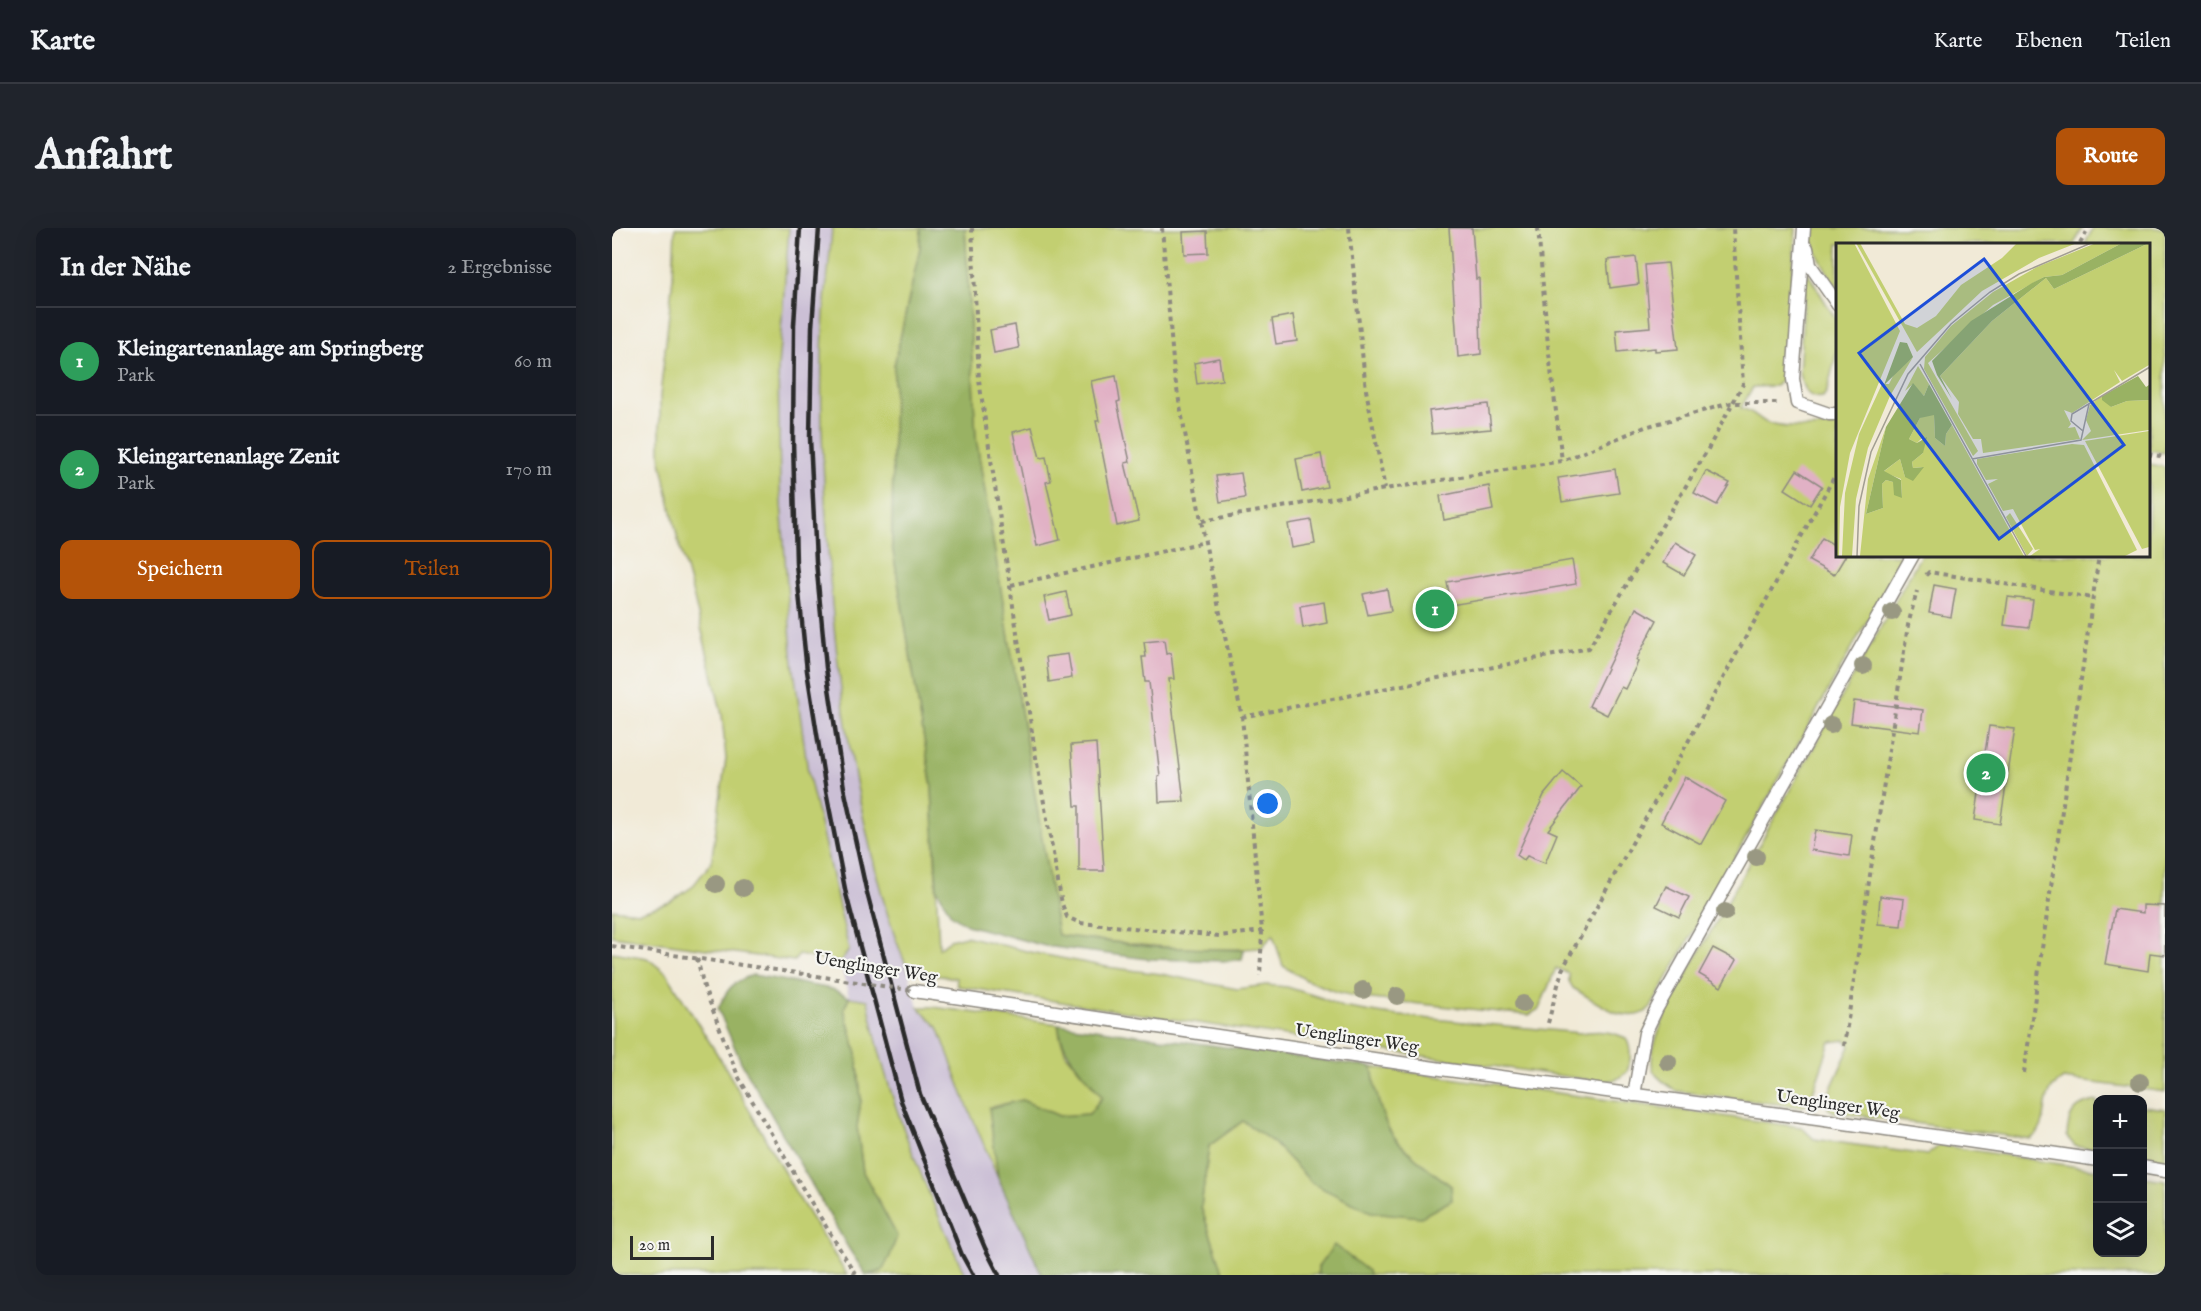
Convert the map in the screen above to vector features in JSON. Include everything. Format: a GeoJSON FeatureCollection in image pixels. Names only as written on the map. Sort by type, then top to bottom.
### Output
{"type":"FeatureCollection","features":[{"type":"Feature","properties":{"kind":"lane"},"geometry":{"type":"LineString","coordinates":[[1804,229],[1810,265],[1836,302]]}},
{"type":"Feature","properties":{"kind":"lane"},"geometry":{"type":"LineString","coordinates":[[1804,229],[1792,380],[1797,403],[1829,414],[1836,414]]}},
{"type":"Feature","properties":{"kind":"lane"},"geometry":{"type":"LineString","coordinates":[[1634,1095],[1645,1033],[1657,1008],[1912,556]]}},
{"type":"Feature","properties":{"kind":"lane","name":"Uenglinger Weg"},"geometry":{"type":"LineString","coordinates":[[914,991],[1448,1070],[1817,1119],[2093,1159]]}},
{"type":"Feature","properties":{"kind":"lane"},"geometry":{"type":"LineString","coordinates":[[2147,1168],[2165,1171]]}},
{"type":"Feature","properties":{"kind":"path"},"geometry":{"type":"LineString","coordinates":[[972,228],[979,380],[1037,764],[1062,904],[1067,917],[1080,923],[1220,936],[1262,931]]}},
{"type":"Feature","properties":{"kind":"path"},"geometry":{"type":"LineString","coordinates":[[1162,228],[1174,373],[1205,542],[1242,717],[1262,931],[1260,976]]}},
{"type":"Feature","properties":{"kind":"path"},"geometry":{"type":"LineString","coordinates":[[1349,228],[1366,390],[1385,489]]}},
{"type":"Feature","properties":{"kind":"path"},"geometry":{"type":"LineString","coordinates":[[1538,228],[1548,345],[1562,461]]}},
{"type":"Feature","properties":{"kind":"path"},"geometry":{"type":"LineString","coordinates":[[1242,717],[1588,648],[1708,449],[1743,384],[1733,228]]}},
{"type":"Feature","properties":{"kind":"path"},"geometry":{"type":"LineString","coordinates":[[2081,243],[2089,228]]}},
{"type":"Feature","properties":{"kind":"path"},"geometry":{"type":"LineString","coordinates":[[1202,521],[1562,461],[1645,427],[1731,403],[1797,403]]}},
{"type":"Feature","properties":{"kind":"path"},"geometry":{"type":"LineString","coordinates":[[2150,454],[2165,457]]}},
{"type":"Feature","properties":{"kind":"path"},"geometry":{"type":"LineString","coordinates":[[1548,1023],[1562,970],[1836,474]]}},
{"type":"Feature","properties":{"kind":"path"},"geometry":{"type":"LineString","coordinates":[[1011,585],[1205,542]]}},
{"type":"Feature","properties":{"kind":"path"},"geometry":{"type":"LineString","coordinates":[[2024,1073],[2099,556]]}},
{"type":"Feature","properties":{"kind":"path"},"geometry":{"type":"LineString","coordinates":[[1844,1046],[1908,625],[1920,580],[1929,572],[2093,598]]}},
{"type":"Feature","properties":{"kind":"path","name":"Uenglinger Weg"},"geometry":{"type":"LineString","coordinates":[[612,946],[914,991]]}},
{"type":"Feature","properties":{"kind":"path"},"geometry":{"type":"LineString","coordinates":[[697,958],[704,987],[738,1076],[856,1275]]}},
{"type":"Feature","properties":{"kind":"shaded area"},"geometry":{"type":"Polygon","coordinates":[[[766,228],[850,228],[922,960],[909,973],[918,1007],[938,1027],[969,1110],[1042,1275],[959,1275],[844,1009],[849,997],[840,963],[828,946],[793,797],[766,228]]]}},
{"type":"Feature","properties":{"kind":"green space"},"geometry":{"type":"Polygon","coordinates":[[[675,228],[789,228],[778,368],[780,488],[792,655],[808,772],[849,950],[840,963],[799,955],[794,961],[612,936],[612,909],[639,912],[670,902],[692,887],[711,863],[726,759],[722,715],[678,540],[660,457],[660,396],[673,277],[675,228]]]}},
{"type":"Feature","properties":{"kind":"green space"},"geometry":{"type":"Polygon","coordinates":[[[832,228],[921,228],[920,248],[894,366],[892,545],[932,787],[939,948],[950,940],[966,936],[1030,952],[1237,989],[1266,985],[1287,987],[1342,1007],[1390,1015],[1580,1033],[1598,1031],[1626,1038],[1630,1055],[1627,1072],[1617,1079],[1604,1082],[957,986],[956,978],[909,972],[887,913],[876,873],[849,742],[835,637],[825,505],[821,396],[822,341],[832,228]]]}},
{"type":"Feature","properties":{"kind":"green space"},"geometry":{"type":"Polygon","coordinates":[[[921,228],[965,228],[976,438],[1058,935],[1152,947],[1244,950],[1242,959],[1228,961],[1148,959],[1045,946],[967,925],[951,914],[937,889],[932,787],[892,545],[894,366],[920,248],[921,228]]]}},
{"type":"Feature","properties":{"kind":"green space"},"geometry":{"type":"Polygon","coordinates":[[[965,228],[1796,228],[1784,378],[1776,386],[1753,387],[1741,408],[1750,411],[1766,423],[1777,426],[1804,428],[1836,426],[1836,556],[1903,556],[1650,1009],[1641,1014],[1631,1015],[1611,1010],[1573,988],[1569,981],[1569,974],[1556,968],[1539,1009],[1529,1015],[1362,998],[1334,991],[1306,980],[1283,966],[1273,935],[1261,948],[1236,949],[1159,946],[1058,936],[976,438],[965,228]]]}},
{"type":"Feature","properties":{"kind":"green space"},"geometry":{"type":"Polygon","coordinates":[[[1808,228],[2083,228],[2075,243],[1836,243],[1836,287],[1815,250],[1808,228]]]}},
{"type":"Feature","properties":{"kind":"green space"},"geometry":{"type":"Polygon","coordinates":[[[2093,228],[2165,228],[2165,453],[2150,450],[2150,243],[2086,243],[2093,228]]]}},
{"type":"Feature","properties":{"kind":"green space"},"geometry":{"type":"Polygon","coordinates":[[[1806,270],[1836,320],[1836,355],[1827,391],[1823,397],[1813,396],[1806,391],[1799,373],[1806,270]]]}},
{"type":"Feature","properties":{"kind":"green space"},"geometry":{"type":"Polygon","coordinates":[[[2150,464],[2165,467],[2165,1092],[2063,1079],[2052,1088],[2048,1095],[2041,1128],[2030,1139],[1834,1112],[1828,1108],[1829,1093],[1850,1046],[1845,1040],[1830,1042],[1809,1104],[1800,1107],[1677,1091],[1659,1078],[1652,1066],[1653,1050],[1667,1010],[1920,556],[2150,556],[2150,464]]]}},
{"type":"Feature","properties":{"kind":"green space"},"geometry":{"type":"Polygon","coordinates":[[[612,952],[647,958],[667,974],[724,1065],[797,1195],[847,1275],[612,1275],[612,952]]]}},
{"type":"Feature","properties":{"kind":"green space"},"geometry":{"type":"Polygon","coordinates":[[[753,975],[832,989],[849,997],[844,1009],[857,1054],[861,1100],[857,1127],[863,1172],[897,1236],[882,1271],[866,1275],[741,1062],[718,1009],[731,987],[740,980],[753,975]]]}},
{"type":"Feature","properties":{"kind":"green space"},"geometry":{"type":"Polygon","coordinates":[[[849,997],[868,1000],[875,1036],[896,1106],[921,1175],[965,1275],[866,1275],[882,1271],[897,1236],[863,1172],[857,1127],[861,1100],[857,1054],[844,1009],[849,997]]]}},
{"type":"Feature","properties":{"kind":"green space"},"geometry":{"type":"Polygon","coordinates":[[[918,1007],[933,1007],[1058,1024],[1066,1054],[1102,1097],[1089,1114],[1059,1116],[1022,1100],[990,1107],[998,1178],[969,1110],[938,1027],[918,1007]]]}},
{"type":"Feature","properties":{"kind":"green space"},"geometry":{"type":"Polygon","coordinates":[[[1058,1024],[1372,1067],[1374,1083],[1388,1128],[1397,1141],[1411,1154],[1451,1186],[1452,1200],[1421,1217],[1371,1212],[1313,1184],[1274,1143],[1243,1121],[1209,1146],[1201,1207],[1224,1275],[1042,1275],[998,1178],[989,1108],[1022,1100],[1059,1116],[1089,1114],[1102,1097],[1069,1055],[1058,1024]]]}},
{"type":"Feature","properties":{"kind":"green space"},"geometry":{"type":"Polygon","coordinates":[[[1372,1067],[1801,1127],[1814,1139],[1927,1155],[1940,1145],[2093,1169],[2093,1257],[2147,1257],[2147,1178],[2165,1180],[2165,1275],[1369,1275],[1368,1271],[1318,1267],[1318,1275],[1224,1275],[1201,1207],[1209,1146],[1243,1121],[1274,1143],[1313,1184],[1451,1186],[1397,1141],[1388,1128],[1376,1093],[1372,1067]]]}},
{"type":"Feature","properties":{"kind":"green space"},"geometry":{"type":"Polygon","coordinates":[[[2093,1102],[2093,1149],[2075,1146],[2067,1137],[2071,1116],[2078,1108],[2093,1102]]]}},
{"type":"Feature","properties":{"kind":"green space"},"geometry":{"type":"Polygon","coordinates":[[[2147,1107],[2165,1109],[2165,1160],[2147,1158],[2147,1107]]]}},
{"type":"Feature","properties":{"kind":"green space"},"geometry":{"type":"Polygon","coordinates":[[[1334,1245],[1368,1271],[1369,1275],[1318,1275],[1318,1267],[1334,1245]]]}},
{"type":"Feature","properties":{"kind":"building"},"geometry":{"type":"Polygon","coordinates":[[[1449,228],[1472,228],[1476,279],[1479,278],[1481,354],[1458,357],[1449,228]]]}},
{"type":"Feature","properties":{"kind":"building"},"geometry":{"type":"Polygon","coordinates":[[[1207,231],[1208,253],[1184,254],[1183,232],[1207,231]]]}},
{"type":"Feature","properties":{"kind":"building"},"geometry":{"type":"Polygon","coordinates":[[[1636,257],[1639,284],[1610,288],[1607,260],[1636,257]]]}},
{"type":"Feature","properties":{"kind":"building"},"geometry":{"type":"Polygon","coordinates":[[[1668,263],[1678,349],[1655,351],[1655,348],[1618,352],[1616,330],[1650,327],[1645,265],[1668,263]]]}},
{"type":"Feature","properties":{"kind":"building"},"geometry":{"type":"Polygon","coordinates":[[[1293,315],[1297,341],[1276,344],[1272,319],[1293,315]]]}},
{"type":"Feature","properties":{"kind":"building"},"geometry":{"type":"Polygon","coordinates":[[[1015,325],[1019,348],[994,353],[990,330],[1015,325]]]}},
{"type":"Feature","properties":{"kind":"building"},"geometry":{"type":"Polygon","coordinates":[[[1219,358],[1222,380],[1197,384],[1194,363],[1219,358]]]}},
{"type":"Feature","properties":{"kind":"building"},"geometry":{"type":"Polygon","coordinates":[[[1116,376],[1120,401],[1117,402],[1130,462],[1125,463],[1139,521],[1117,526],[1096,421],[1099,421],[1091,381],[1116,376]]]}},
{"type":"Feature","properties":{"kind":"building"},"geometry":{"type":"Polygon","coordinates":[[[1488,404],[1491,429],[1432,434],[1429,411],[1488,404]]]}},
{"type":"Feature","properties":{"kind":"building"},"geometry":{"type":"Polygon","coordinates":[[[1032,427],[1040,458],[1046,457],[1051,481],[1046,482],[1060,540],[1037,546],[1013,432],[1032,427]]]}},
{"type":"Feature","properties":{"kind":"building"},"geometry":{"type":"Polygon","coordinates":[[[1321,454],[1327,487],[1302,492],[1296,459],[1321,454]]]}},
{"type":"Feature","properties":{"kind":"building"},"geometry":{"type":"Polygon","coordinates":[[[1615,469],[1619,493],[1562,502],[1558,478],[1615,469]]]}},
{"type":"Feature","properties":{"kind":"building"},"geometry":{"type":"Polygon","coordinates":[[[1797,470],[1822,486],[1810,505],[1785,489],[1797,470]]]}},
{"type":"Feature","properties":{"kind":"building"},"geometry":{"type":"Polygon","coordinates":[[[1706,471],[1730,483],[1717,505],[1694,493],[1706,471]]]}},
{"type":"Feature","properties":{"kind":"building"},"geometry":{"type":"Polygon","coordinates":[[[1241,473],[1245,498],[1220,502],[1216,476],[1241,473]]]}},
{"type":"Feature","properties":{"kind":"building"},"geometry":{"type":"Polygon","coordinates":[[[1489,486],[1493,510],[1444,520],[1440,496],[1489,486]]]}},
{"type":"Feature","properties":{"kind":"building"},"geometry":{"type":"Polygon","coordinates":[[[1311,520],[1315,544],[1292,548],[1288,524],[1311,520]]]}},
{"type":"Feature","properties":{"kind":"building"},"geometry":{"type":"Polygon","coordinates":[[[1822,538],[1836,546],[1836,556],[1845,556],[1834,575],[1809,561],[1822,538]]]}},
{"type":"Feature","properties":{"kind":"building"},"geometry":{"type":"Polygon","coordinates":[[[1675,542],[1696,555],[1684,575],[1663,563],[1675,542]]]}},
{"type":"Feature","properties":{"kind":"building"},"geometry":{"type":"Polygon","coordinates":[[[1572,560],[1576,584],[1451,605],[1447,582],[1572,560]]]}},
{"type":"Feature","properties":{"kind":"building"},"geometry":{"type":"Polygon","coordinates":[[[1934,585],[1956,589],[1951,617],[1929,613],[1934,585]]]}},
{"type":"Feature","properties":{"kind":"building"},"geometry":{"type":"Polygon","coordinates":[[[1387,589],[1391,611],[1368,615],[1363,594],[1387,589]]]}},
{"type":"Feature","properties":{"kind":"building"},"geometry":{"type":"Polygon","coordinates":[[[1066,592],[1071,615],[1049,620],[1044,597],[1066,592]]]}},
{"type":"Feature","properties":{"kind":"building"},"geometry":{"type":"Polygon","coordinates":[[[2008,597],[2033,600],[2029,628],[2004,625],[2008,597]]]}},
{"type":"Feature","properties":{"kind":"building"},"geometry":{"type":"Polygon","coordinates":[[[1324,602],[1327,623],[1303,628],[1300,606],[1324,602]]]}},
{"type":"Feature","properties":{"kind":"building"},"geometry":{"type":"Polygon","coordinates":[[[1636,608],[1657,620],[1636,660],[1638,662],[1625,689],[1621,687],[1607,715],[1589,706],[1636,608]]]}},
{"type":"Feature","properties":{"kind":"building"},"geometry":{"type":"Polygon","coordinates":[[[1164,640],[1166,654],[1171,653],[1174,679],[1169,679],[1184,801],[1159,802],[1158,777],[1160,776],[1149,682],[1145,682],[1142,657],[1146,657],[1144,642],[1164,640]]]}},
{"type":"Feature","properties":{"kind":"building"},"geometry":{"type":"Polygon","coordinates":[[[1068,654],[1072,678],[1049,682],[1046,657],[1068,654]]]}},
{"type":"Feature","properties":{"kind":"building"},"geometry":{"type":"Polygon","coordinates":[[[1854,701],[1923,710],[1920,732],[1851,723],[1854,701]]]}},
{"type":"Feature","properties":{"kind":"building"},"geometry":{"type":"Polygon","coordinates":[[[1989,726],[2015,729],[2000,824],[1975,820],[1989,726]]]}},
{"type":"Feature","properties":{"kind":"building"},"geometry":{"type":"Polygon","coordinates":[[[1096,743],[1104,871],[1079,871],[1079,806],[1075,806],[1071,745],[1096,743]]]}},
{"type":"Feature","properties":{"kind":"building"},"geometry":{"type":"Polygon","coordinates":[[[1563,772],[1581,787],[1548,830],[1557,834],[1545,863],[1527,856],[1524,860],[1517,855],[1544,795],[1563,772]]]}},
{"type":"Feature","properties":{"kind":"building"},"geometry":{"type":"Polygon","coordinates":[[[1685,777],[1725,801],[1701,844],[1661,823],[1685,777]]]}},
{"type":"Feature","properties":{"kind":"building"},"geometry":{"type":"Polygon","coordinates":[[[1815,830],[1852,835],[1849,856],[1811,850],[1815,830]]]}},
{"type":"Feature","properties":{"kind":"building"},"geometry":{"type":"Polygon","coordinates":[[[1666,886],[1689,897],[1679,917],[1656,906],[1666,886]]]}},
{"type":"Feature","properties":{"kind":"building"},"geometry":{"type":"Polygon","coordinates":[[[1880,896],[1904,899],[1901,926],[1878,924],[1880,896]]]}},
{"type":"Feature","properties":{"kind":"building"},"geometry":{"type":"Polygon","coordinates":[[[2143,905],[2165,906],[2165,955],[2150,953],[2148,971],[2105,964],[2115,909],[2143,913],[2143,905]]]}},
{"type":"Feature","properties":{"kind":"building"},"geometry":{"type":"Polygon","coordinates":[[[1713,948],[1736,960],[1721,987],[1699,974],[1713,948]]]}},
{"type":"Feature","properties":{"kind":"railway"},"geometry":{"type":"LineString","coordinates":[[800,228],[794,325],[793,440],[796,564],[807,671],[826,791],[846,894],[901,1101],[962,1255],[973,1275]]}},
{"type":"Feature","properties":{"kind":"railway"},"geometry":{"type":"LineString","coordinates":[[819,228],[812,327],[810,438],[816,561],[826,668],[844,788],[866,889],[920,1094],[985,1248],[999,1275]]}},
{"type":"Feature","properties":{"kind":"place","name":"Kleingartenanlage am Springberg"},"geometry":{"type":"Point","coordinates":[1435,609]}},
{"type":"Feature","properties":{"kind":"place","name":"Kleingartenanlage Zenit"},"geometry":{"type":"Point","coordinates":[1986,773]}}]}
